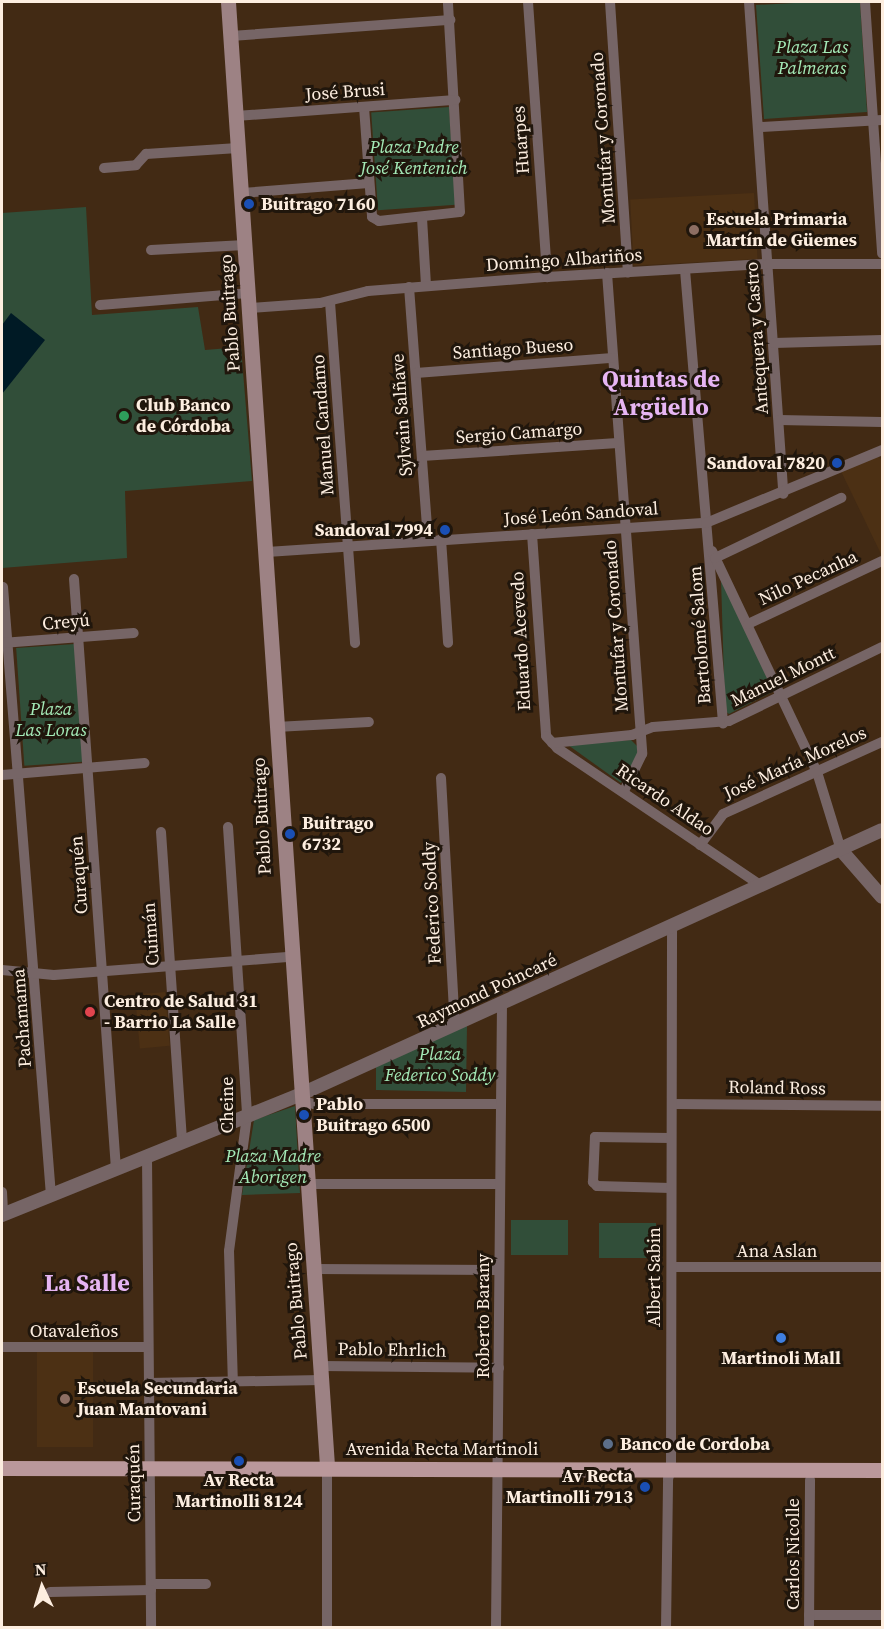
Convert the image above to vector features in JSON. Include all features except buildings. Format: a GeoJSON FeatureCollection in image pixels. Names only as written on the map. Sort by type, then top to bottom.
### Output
{"type":"FeatureCollection","features":[{"type":"Feature","properties":{"kind":"main road","name":"Pablo Buitrago"},"geometry":{"type":"LineString","coordinates":[[228,2],[267,552],[299,1098],[322,1373],[327,1472]]}},
{"type":"Feature","properties":{"kind":"main road","name":"Avenida Recta Martinoli"},"geometry":{"type":"LineString","coordinates":[[2,1468],[151,1472],[497,1474],[882,1470]]}},
{"type":"Feature","properties":{"kind":"main road","name":"Avenida Recta Martinoli"},"geometry":{"type":"LineString","coordinates":[[2,1477],[151,1472]]}},
{"type":"Feature","properties":{"kind":"main road","name":"Avenida Recta Martinoli"},"geometry":{"type":"LineString","coordinates":[[670,1474],[810,1480],[882,1480]]}},
{"type":"Feature","properties":{"kind":"street"},"geometry":{"type":"LineString","coordinates":[[364,107],[372,217],[379,222],[422,219],[460,212],[448,2]]}},
{"type":"Feature","properties":{"kind":"street","name":"Huarpes"},"geometry":{"type":"LineString","coordinates":[[528,2],[547,277]]}},
{"type":"Feature","properties":{"kind":"street","name":"Montufar y Coronado"},"geometry":{"type":"LineString","coordinates":[[610,2],[628,272]]}},
{"type":"Feature","properties":{"kind":"street","name":"Antequera y Castro"},"geometry":{"type":"LineString","coordinates":[[749,2],[760,127],[783,494]]}},
{"type":"Feature","properties":{"kind":"street"},"geometry":{"type":"LineString","coordinates":[[865,2],[878,121],[882,253]]}},
{"type":"Feature","properties":{"kind":"street"},"geometry":{"type":"LineString","coordinates":[[231,36],[450,20]]}},
{"type":"Feature","properties":{"kind":"street","name":"José Brusi"},"geometry":{"type":"LineString","coordinates":[[236,116],[455,100]]}},
{"type":"Feature","properties":{"kind":"street"},"geometry":{"type":"LineString","coordinates":[[760,127],[878,121]]}},
{"type":"Feature","properties":{"kind":"street"},"geometry":{"type":"LineString","coordinates":[[104,168],[136,165],[146,154],[238,148]]}},
{"type":"Feature","properties":{"kind":"street"},"geometry":{"type":"LineString","coordinates":[[242,193],[369,183]]}},
{"type":"Feature","properties":{"kind":"street"},"geometry":{"type":"LineString","coordinates":[[422,219],[426,286]]}},
{"type":"Feature","properties":{"kind":"street"},"geometry":{"type":"LineString","coordinates":[[151,250],[245,245]]}},
{"type":"Feature","properties":{"kind":"street","name":"Domingo Albariños"},"geometry":{"type":"LineString","coordinates":[[100,305],[248,301],[330,302],[359,293],[409,287],[547,277],[768,264],[882,264]]}},
{"type":"Feature","properties":{"kind":"street","name":"Bartolomé Salom"},"geometry":{"type":"LineString","coordinates":[[685,270],[723,723]]}},
{"type":"Feature","properties":{"kind":"street","name":"Montufar y Coronado"},"geometry":{"type":"LineString","coordinates":[[607,273],[640,732],[640,762],[624,791]]}},
{"type":"Feature","properties":{"kind":"street","name":"Sylvain Salñave"},"geometry":{"type":"LineString","coordinates":[[409,287],[428,540]]}},
{"type":"Feature","properties":{"kind":"street","name":"Manuel Candamo"},"geometry":{"type":"LineString","coordinates":[[330,302],[355,643]]}},
{"type":"Feature","properties":{"kind":"street"},"geometry":{"type":"LineString","coordinates":[[774,343],[882,340]]}},
{"type":"Feature","properties":{"kind":"street","name":"Santiago Bueso"},"geometry":{"type":"LineString","coordinates":[[416,373],[612,358]]}},
{"type":"Feature","properties":{"kind":"street"},"geometry":{"type":"LineString","coordinates":[[779,420],[882,422]]}},
{"type":"Feature","properties":{"kind":"street","name":"Sergio Camargo"},"geometry":{"type":"LineString","coordinates":[[422,456],[618,443]]}},
{"type":"Feature","properties":{"kind":"street","name":"José León Sandoval"},"geometry":{"type":"LineString","coordinates":[[267,552],[706,523],[783,494],[882,450]]}},
{"type":"Feature","properties":{"kind":"street"},"geometry":{"type":"LineString","coordinates":[[716,558],[842,498]]}},
{"type":"Feature","properties":{"kind":"street","name":"Eduardo Acevedo"},"geometry":{"type":"LineString","coordinates":[[532,534],[542,722],[552,743]]}},
{"type":"Feature","properties":{"kind":"street"},"geometry":{"type":"LineString","coordinates":[[441,539],[448,643]]}},
{"type":"Feature","properties":{"kind":"street","name":"Bartolomé Salom"},"geometry":{"type":"LineString","coordinates":[[709,546],[817,772],[841,850]]}},
{"type":"Feature","properties":{"kind":"street","name":"Nilo Pecanha"},"geometry":{"type":"LineString","coordinates":[[748,624],[882,561]]}},
{"type":"Feature","properties":{"kind":"street","name":"Curaquén"},"geometry":{"type":"LineString","coordinates":[[74,579],[116,1168]]}},
{"type":"Feature","properties":{"kind":"street","name":"Pachamama"},"geometry":{"type":"LineString","coordinates":[[3,587],[5,643],[36,972],[51,1195]]}},
{"type":"Feature","properties":{"kind":"street","name":"Creyú"},"geometry":{"type":"LineString","coordinates":[[5,643],[134,633]]}},
{"type":"Feature","properties":{"kind":"street","name":"Manuel Montt"},"geometry":{"type":"LineString","coordinates":[[552,743],[640,732],[653,727],[723,723],[882,647]]}},
{"type":"Feature","properties":{"kind":"street"},"geometry":{"type":"LineString","coordinates":[[276,728],[369,722]]}},
{"type":"Feature","properties":{"kind":"street","name":"José María Morelos"},"geometry":{"type":"LineString","coordinates":[[700,845],[723,814],[882,742]]}},
{"type":"Feature","properties":{"kind":"street","name":"Ricardo Aldao"},"geometry":{"type":"LineString","coordinates":[[552,743],[759,884]]}},
{"type":"Feature","properties":{"kind":"street"},"geometry":{"type":"LineString","coordinates":[[2,775],[144,763]]}},
{"type":"Feature","properties":{"kind":"street","name":"Federico Soddy"},"geometry":{"type":"LineString","coordinates":[[441,778],[455,1026]]}},
{"type":"Feature","properties":{"kind":"street","name":"Cheine"},"geometry":{"type":"LineString","coordinates":[[228,827],[247,1116],[229,1251],[233,1383]]}},
{"type":"Feature","properties":{"kind":"street","name":"Raymond Poincaré"},"geometry":{"type":"LineString","coordinates":[[2,1214],[247,1116],[299,1098],[759,884],[841,850],[882,830]]}},
{"type":"Feature","properties":{"kind":"street","name":"Cuimán"},"geometry":{"type":"LineString","coordinates":[[161,832],[182,1142]]}},
{"type":"Feature","properties":{"kind":"street"},"geometry":{"type":"LineString","coordinates":[[841,850],[882,897]]}},
{"type":"Feature","properties":{"kind":"street","name":"Albert Sabin"},"geometry":{"type":"LineString","coordinates":[[666,1628],[672,1267],[672,926]]}},
{"type":"Feature","properties":{"kind":"street"},"geometry":{"type":"LineString","coordinates":[[2,970],[103,972],[290,957]]}},
{"type":"Feature","properties":{"kind":"street","name":"Roberto Barany"},"geometry":{"type":"LineString","coordinates":[[496,1628],[502,1005]]}},
{"type":"Feature","properties":{"kind":"street"},"geometry":{"type":"LineString","coordinates":[[299,1098],[314,1104],[501,1104]]}},
{"type":"Feature","properties":{"kind":"street","name":"Roland Ross"},"geometry":{"type":"LineString","coordinates":[[672,1104],[882,1106]]}},
{"type":"Feature","properties":{"kind":"street"},"geometry":{"type":"LineString","coordinates":[[671,1138],[595,1137],[593,1182],[597,1186],[671,1188]]}},
{"type":"Feature","properties":{"kind":"street","name":"Curaquén"},"geometry":{"type":"LineString","coordinates":[[147,1157],[151,1628]]}},
{"type":"Feature","properties":{"kind":"street"},"geometry":{"type":"LineString","coordinates":[[307,1184],[500,1184]]}},
{"type":"Feature","properties":{"kind":"street"},"geometry":{"type":"LineString","coordinates":[[2,1192],[2,1214]]}},
{"type":"Feature","properties":{"kind":"street","name":"Ana Aslan"},"geometry":{"type":"LineString","coordinates":[[672,1267],[882,1267]]}},
{"type":"Feature","properties":{"kind":"street"},"geometry":{"type":"LineString","coordinates":[[313,1269],[500,1270]]}},
{"type":"Feature","properties":{"kind":"street","name":"Otavaleños"},"geometry":{"type":"LineString","coordinates":[[2,1347],[147,1347]]}},
{"type":"Feature","properties":{"kind":"street","name":"Pablo Ehrlich"},"geometry":{"type":"LineString","coordinates":[[148,1383],[233,1383],[322,1373],[499,1368]]}},
{"type":"Feature","properties":{"kind":"street","name":"Pablo Buitrago"},"geometry":{"type":"LineString","coordinates":[[327,1472],[327,1628]]}},
{"type":"Feature","properties":{"kind":"street","name":"Carlos Nicolle"},"geometry":{"type":"LineString","coordinates":[[809,1628],[810,1480]]}},
{"type":"Feature","properties":{"kind":"street"},"geometry":{"type":"LineString","coordinates":[[50,1592],[206,1584]]}},
{"type":"Feature","properties":{"kind":"street"},"geometry":{"type":"LineString","coordinates":[[809,1615],[882,1616]]}},
{"type":"Feature","properties":{"kind":"shaded area","name":"Escuela Primaria Martín de Güemes"},"geometry":{"type":"Polygon","coordinates":[[[754,193],[757,259],[634,265],[630,199],[754,193]]]}},
{"type":"Feature","properties":{"kind":"shaded area"},"geometry":{"type":"Polygon","coordinates":[[[873,452],[882,460],[882,556],[839,467],[873,452]]]}},
{"type":"Feature","properties":{"kind":"shaded area"},"geometry":{"type":"Polygon","coordinates":[[[165,992],[170,1046],[140,1048],[135,995],[165,992]]]}},
{"type":"Feature","properties":{"kind":"shaded area","name":"Escuela Secundaria Juan Mantovani"},"geometry":{"type":"Polygon","coordinates":[[[37,1350],[93,1350],[93,1447],[37,1447],[37,1350]]]}},
{"type":"Feature","properties":{"kind":"green space","name":"Plaza Las Palmeras"},"geometry":{"type":"Polygon","coordinates":[[[860,2],[867,112],[764,119],[756,5],[860,2]]]}},
{"type":"Feature","properties":{"kind":"green space","name":"Plaza Padre José Kentenich"},"geometry":{"type":"Polygon","coordinates":[[[449,107],[456,205],[378,210],[371,112],[449,107]]]}},
{"type":"Feature","properties":{"kind":"green space","name":"Club Banco de Córdoba"},"geometry":{"type":"Polygon","coordinates":[[[86,207],[92,315],[198,307],[205,350],[241,347],[252,481],[125,491],[127,558],[2,568],[2,213],[86,207]]]}},
{"type":"Feature","properties":{"kind":"green space"},"geometry":{"type":"Polygon","coordinates":[[[721,579],[774,691],[729,714],[725,711],[721,579]]]}},
{"type":"Feature","properties":{"kind":"green space","name":"Plaza Las Loras"},"geometry":{"type":"Polygon","coordinates":[[[75,644],[83,762],[24,766],[16,648],[75,644]]]}},
{"type":"Feature","properties":{"kind":"green space"},"geometry":{"type":"Polygon","coordinates":[[[631,740],[637,746],[637,758],[621,783],[568,745],[631,740]]]}},
{"type":"Feature","properties":{"kind":"green space","name":"Plaza Federico Soddy"},"geometry":{"type":"Polygon","coordinates":[[[467,1025],[466,1092],[376,1090],[376,1067],[467,1025]]]}},
{"type":"Feature","properties":{"kind":"green space","name":"Plaza Madre Aborigen"},"geometry":{"type":"Polygon","coordinates":[[[295,1106],[300,1193],[242,1195],[254,1120],[295,1106]]]}},
{"type":"Feature","properties":{"kind":"green space"},"geometry":{"type":"Polygon","coordinates":[[[511,1220],[568,1220],[568,1255],[511,1255],[511,1220]]]}},
{"type":"Feature","properties":{"kind":"green space"},"geometry":{"type":"Polygon","coordinates":[[[599,1223],[656,1223],[656,1258],[599,1258],[599,1223]]]}},
{"type":"Feature","properties":{"kind":"water"},"geometry":{"type":"Polygon","coordinates":[[[11,313],[45,340],[2,394],[2,325],[11,313]]]}},
{"type":"Feature","properties":{"kind":"place","name":"Buitrago 7160"},"geometry":{"type":"Point","coordinates":[249,204]}},
{"type":"Feature","properties":{"kind":"place","name":"Escuela Primaria Martín de Güemes"},"geometry":{"type":"Point","coordinates":[694,230]}},
{"type":"Feature","properties":{"kind":"place","name":"Club Banco de Córdoba"},"geometry":{"type":"Point","coordinates":[124,416]}},
{"type":"Feature","properties":{"kind":"place","name":"Sandoval 7820"},"geometry":{"type":"Point","coordinates":[837,463]}},
{"type":"Feature","properties":{"kind":"place","name":"Sandoval 7994"},"geometry":{"type":"Point","coordinates":[445,530]}},
{"type":"Feature","properties":{"kind":"place","name":"Buitrago 6732"},"geometry":{"type":"Point","coordinates":[290,834]}},
{"type":"Feature","properties":{"kind":"place","name":"Centro de Salud 31 - Barrio La Salle"},"geometry":{"type":"Point","coordinates":[90,1012]}},
{"type":"Feature","properties":{"kind":"place","name":"Pablo Buitrago 6500"},"geometry":{"type":"Point","coordinates":[304,1115]}},
{"type":"Feature","properties":{"kind":"place","name":"Martinoli Mall"},"geometry":{"type":"Point","coordinates":[781,1338]}},
{"type":"Feature","properties":{"kind":"place","name":"Escuela Secundaria Juan Mantovani"},"geometry":{"type":"Point","coordinates":[65,1399]}},
{"type":"Feature","properties":{"kind":"place","name":"Banco de Cordoba"},"geometry":{"type":"Point","coordinates":[608,1444]}},
{"type":"Feature","properties":{"kind":"place","name":"Av Recta Martinolli 8124"},"geometry":{"type":"Point","coordinates":[239,1461]}},
{"type":"Feature","properties":{"kind":"place","name":"Av Recta Martinolli 7913"},"geometry":{"type":"Point","coordinates":[645,1487]}},
{"type":"Feature","properties":{"kind":"district","name":"Quintas de Argüello"},"geometry":{"type":"Point","coordinates":[661,393]}},
{"type":"Feature","properties":{"kind":"district","name":"La Salle"},"geometry":{"type":"Point","coordinates":[87,1283]}}]}
